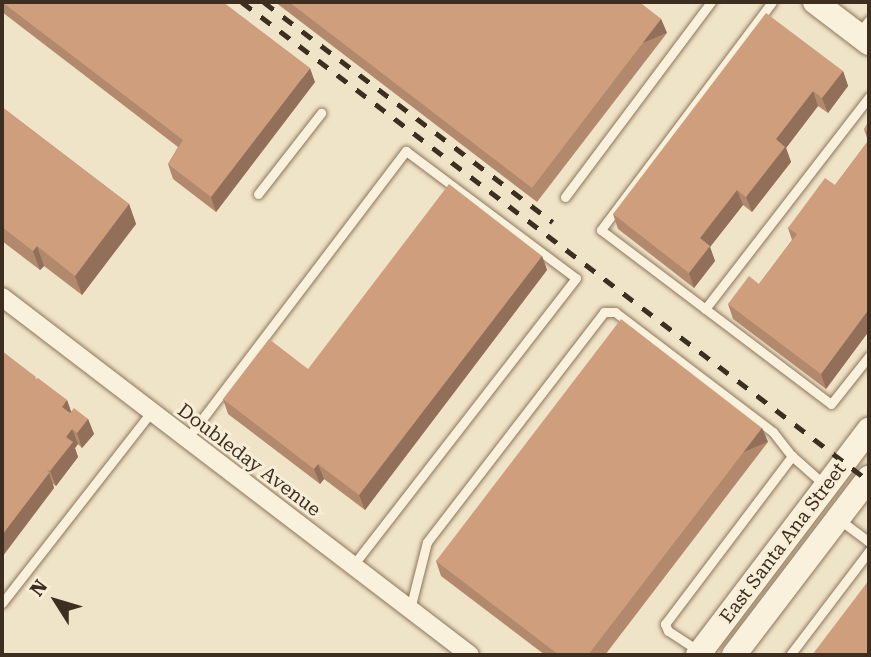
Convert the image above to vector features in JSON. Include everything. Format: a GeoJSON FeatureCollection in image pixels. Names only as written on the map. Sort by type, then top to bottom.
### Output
{"type":"FeatureCollection","features":[{"type":"Feature","properties":{"kind":"street"},"geometry":{"type":"LineString","coordinates":[[815,2],[865,33]]}},
{"type":"Feature","properties":{"kind":"street","name":"Doubleday Avenue"},"geometry":{"type":"LineString","coordinates":[[2,297],[470,655]]}},
{"type":"Feature","properties":{"kind":"street","name":"East Santa Ana Street"},"geometry":{"type":"LineString","coordinates":[[699,653],[869,432]]}},
{"type":"Feature","properties":{"kind":"street","name":"East Santa Ana Street"},"geometry":{"type":"LineString","coordinates":[[734,655],[869,478]]}},
{"type":"Feature","properties":{"kind":"lane"},"geometry":{"type":"LineString","coordinates":[[565,197],[711,2]]}},
{"type":"Feature","properties":{"kind":"lane"},"geometry":{"type":"LineString","coordinates":[[772,2],[601,230],[831,404],[869,356]]}},
{"type":"Feature","properties":{"kind":"lane"},"geometry":{"type":"LineString","coordinates":[[705,309],[869,97]]}},
{"type":"Feature","properties":{"kind":"lane"},"geometry":{"type":"LineString","coordinates":[[258,194],[321,113]]}},
{"type":"Feature","properties":{"kind":"lane"},"geometry":{"type":"LineString","coordinates":[[187,439],[406,151],[576,278],[353,566]]}},
{"type":"Feature","properties":{"kind":"lane"},"geometry":{"type":"LineString","coordinates":[[410,609],[427,542],[604,313],[615,312],[773,432],[792,456],[826,486]]}},
{"type":"Feature","properties":{"kind":"lane"},"geometry":{"type":"LineString","coordinates":[[2,603],[151,412]]}},
{"type":"Feature","properties":{"kind":"lane"},"geometry":{"type":"LineString","coordinates":[[699,653],[668,631],[665,624],[792,456]]}},
{"type":"Feature","properties":{"kind":"lane"},"geometry":{"type":"LineString","coordinates":[[838,519],[869,542]]}},
{"type":"Feature","properties":{"kind":"lane"},"geometry":{"type":"LineString","coordinates":[[790,655],[869,551]]}},
{"type":"Feature","properties":{"kind":"building"},"geometry":{"type":"Polygon","coordinates":[[[2,2],[223,2],[310,68],[211,197],[168,164],[183,140],[2,2]]]}},
{"type":"Feature","properties":{"kind":"building"},"geometry":{"type":"Polygon","coordinates":[[[289,2],[639,2],[661,19],[532,188],[289,2]]]}},
{"type":"Feature","properties":{"kind":"building"},"geometry":{"type":"Polygon","coordinates":[[[766,13],[843,71],[822,98],[813,91],[776,139],[785,147],[746,197],[737,190],[700,238],[710,246],[689,273],[613,214],[766,13]]]}},
{"type":"Feature","properties":{"kind":"building"},"geometry":{"type":"Polygon","coordinates":[[[2,107],[129,204],[75,276],[37,246],[33,251],[2,227],[2,107]]]}},
{"type":"Feature","properties":{"kind":"building"},"geometry":{"type":"Polygon","coordinates":[[[869,140],[869,309],[821,374],[728,304],[749,276],[759,284],[797,234],[788,228],[825,178],[835,185],[869,140]]]}},
{"type":"Feature","properties":{"kind":"building"},"geometry":{"type":"Polygon","coordinates":[[[449,184],[542,256],[359,495],[318,464],[314,469],[223,399],[269,339],[308,369],[449,184]]]}},
{"type":"Feature","properties":{"kind":"building"},"geometry":{"type":"Polygon","coordinates":[[[621,319],[762,428],[588,655],[559,655],[436,561],[621,319]]]}},
{"type":"Feature","properties":{"kind":"building"},"geometry":{"type":"Polygon","coordinates":[[[2,351],[36,377],[33,380],[38,378],[67,400],[62,407],[70,413],[74,408],[88,419],[77,433],[72,429],[66,437],[73,442],[50,471],[47,469],[49,473],[2,535],[2,351]]]}},
{"type":"Feature","properties":{"kind":"building"},"geometry":{"type":"Polygon","coordinates":[[[869,580],[869,653],[812,655],[869,580]]]}},
{"type":"Feature","properties":{"kind":"railway"},"geometry":{"type":"LineString","coordinates":[[242,2],[869,481]]}},
{"type":"Feature","properties":{"kind":"railway"},"geometry":{"type":"LineString","coordinates":[[264,2],[553,222]]}}]}
